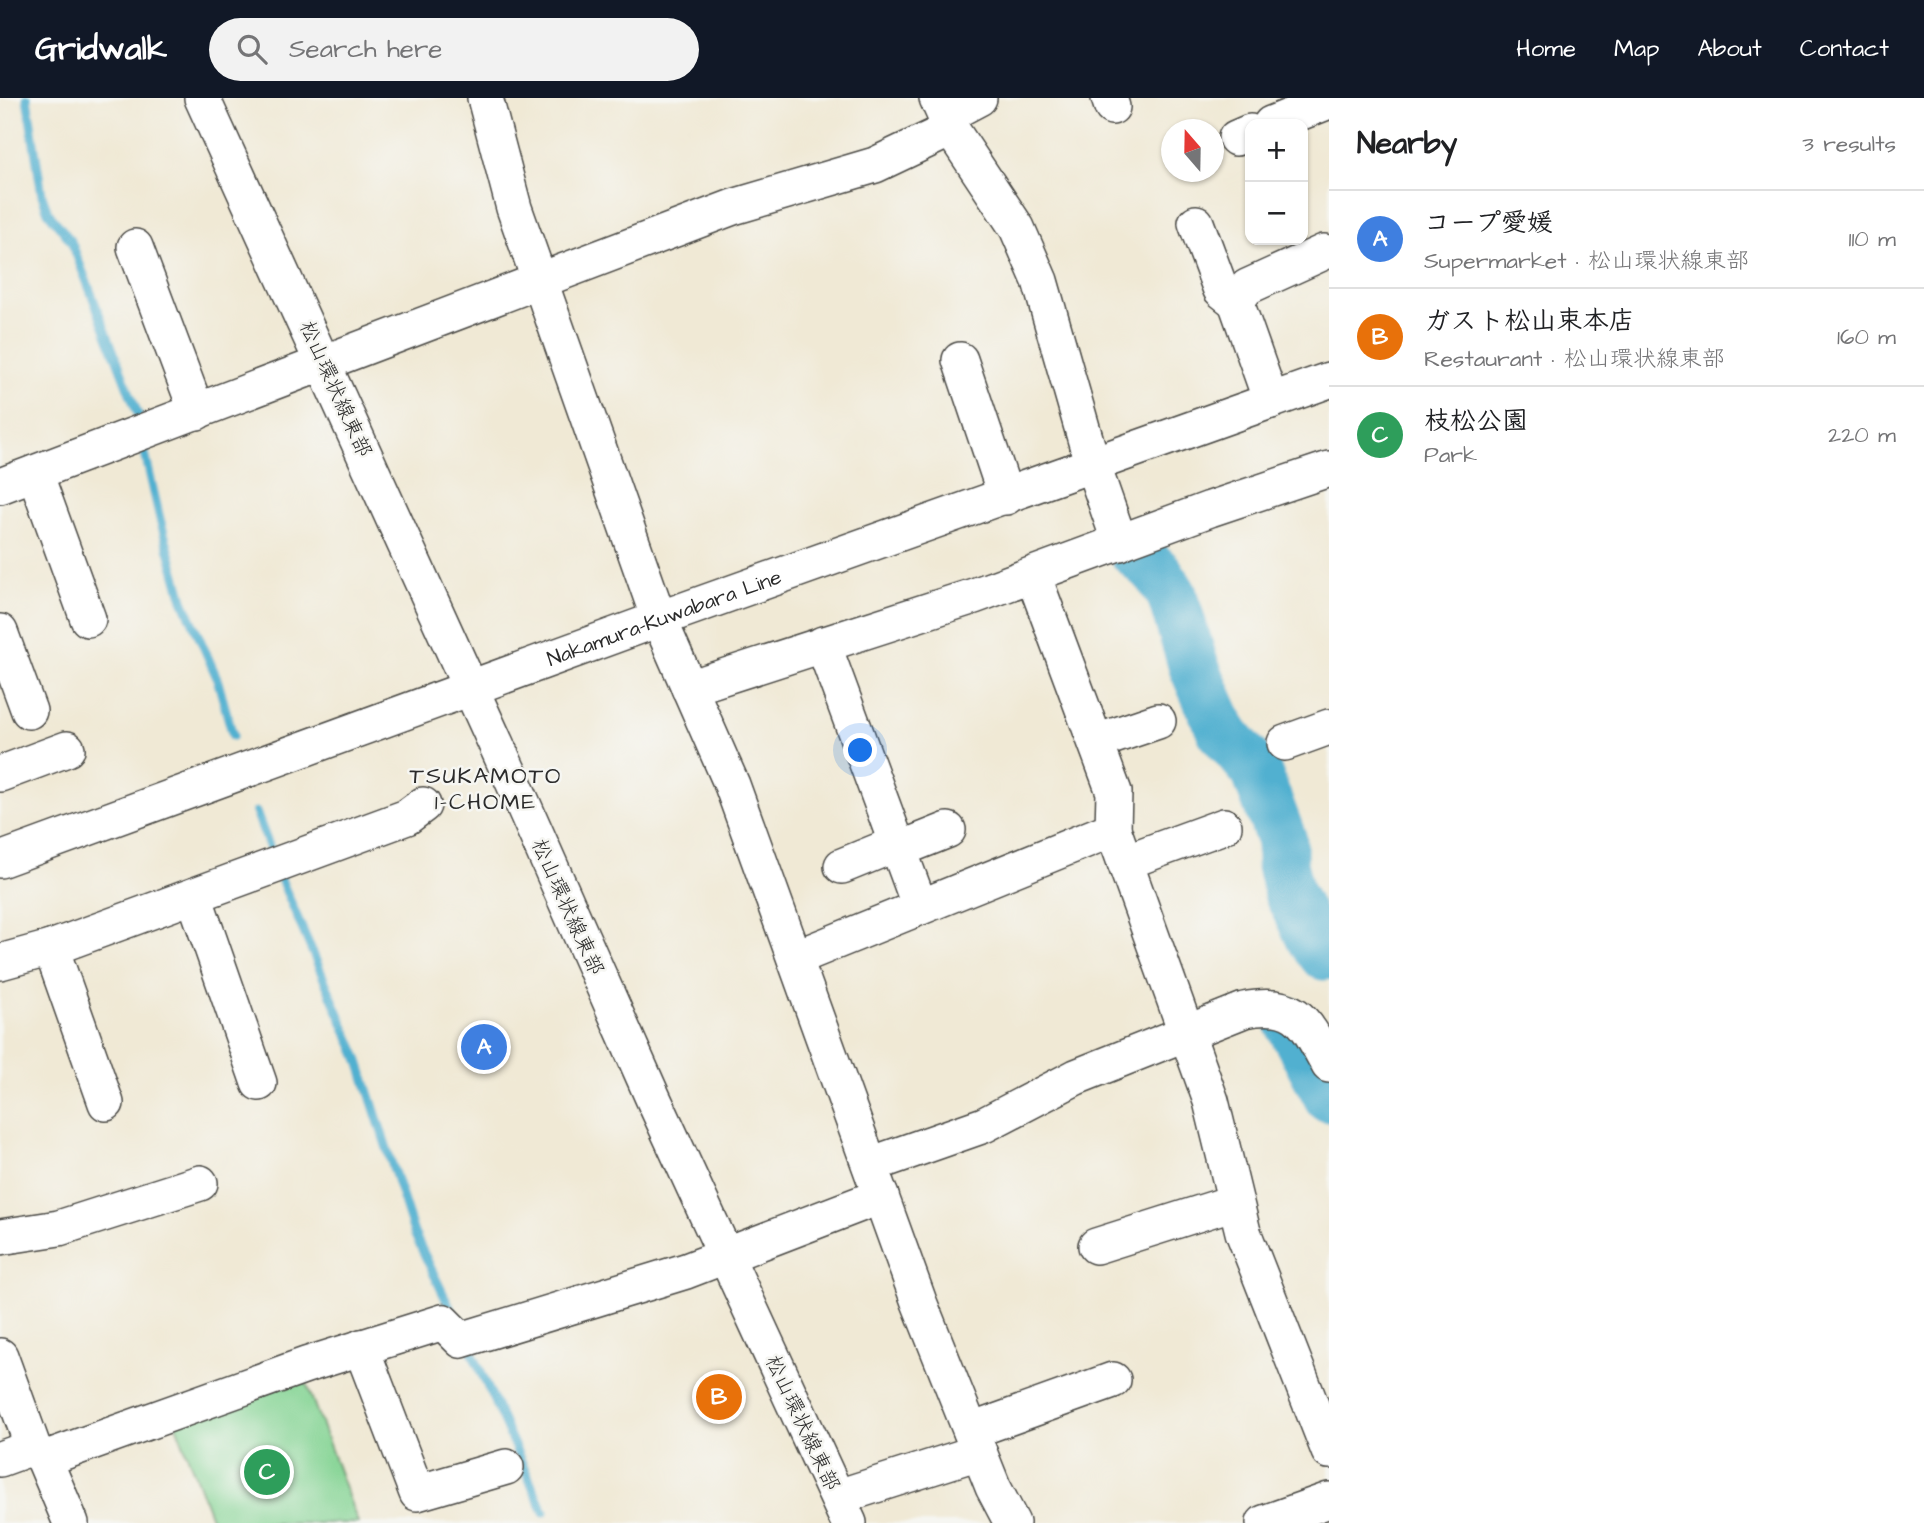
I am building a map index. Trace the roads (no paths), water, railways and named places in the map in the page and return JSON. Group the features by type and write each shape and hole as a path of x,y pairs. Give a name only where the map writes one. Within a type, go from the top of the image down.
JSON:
{"street":[{"name":"松山環状線東部","path":"202,98 844,1510"},
{"path":"485,98 514,208 659,619 732,785 876,1181 975,1441 1012,1523"},
{"path":"0,485 325,364 539,279 733,207 875,165 944,114 979,98"},
{"path":"1284,119 1329,102"},
{"path":"944,114 1017,228 1040,281 1093,466 1120,543"},
{"path":"1196,223 1221,290 1236,302 1271,401"},
{"path":"135,247 197,412"},
{"path":"1236,302 1247,287 1324,252"},
{"path":"960,360 1006,496"},
{"name":"Nakamura-Kuwabara Line","path":"0,860 470,687 1329,380"},
{"path":"689,688 1033,575 1329,470"},
{"path":"35,473 88,619"},
{"path":"1033,575 1114,792 1113,830 1211,1101 1243,1232 1329,1451"},
{"path":"0,632 29,711"},
{"path":"822,645 920,907"},
{"path":"1096,742 1157,721"},
{"path":"1284,743 1329,727"},
{"path":"0,774 67,750"},
{"path":"0,962 51,948 407,817 423,805"},
{"path":"1125,862 1224,826"},
{"path":"842,866 948,830"},
{"path":"795,958 1113,830"},
{"path":"194,896 259,1083"},
{"path":"51,948 106,1103"},
{"path":"0,1458 39,1453 443,1322 461,1340 727,1257 1058,1085 1185,1031 1244,1010 1262,1007 1297,1014 1307,1024 1329,1065"},
{"path":"0,1237 60,1228 200,1183"},
{"path":"1096,1246 1235,1202"},
{"path":"361,1347 417,1493 506,1466"},
{"path":"0,1356 71,1523"},
{"path":"844,1510 975,1441 1113,1380"},
{"path":"1264,1523 1329,1500"}],"waterway":[{"path":"27,98 42,195 48,212 71,241 141,422"},
{"path":"143,445 183,600 217,678 233,736"},
{"path":"1134,551 1159,574 1172,595 1194,667 1222,731 1256,771 1282,841 1282,865 1289,893 1311,937 1324,955"},
{"path":"256,812 272,854"},
{"path":"280,877 358,1058 414,1233 453,1314"},
{"path":"1290,1023 1329,1097"},
{"path":"471,1350 544,1512"}],"place":[{"name":"コープ愛媛","path":"484,1047"},
{"name":"ガスト松山束本店","path":"719,1397"},
{"name":"枝松公園","path":"267,1472"}],"district":[{"name":"TSUKAMOTO 1-CHOME","path":"486,788"}]}
